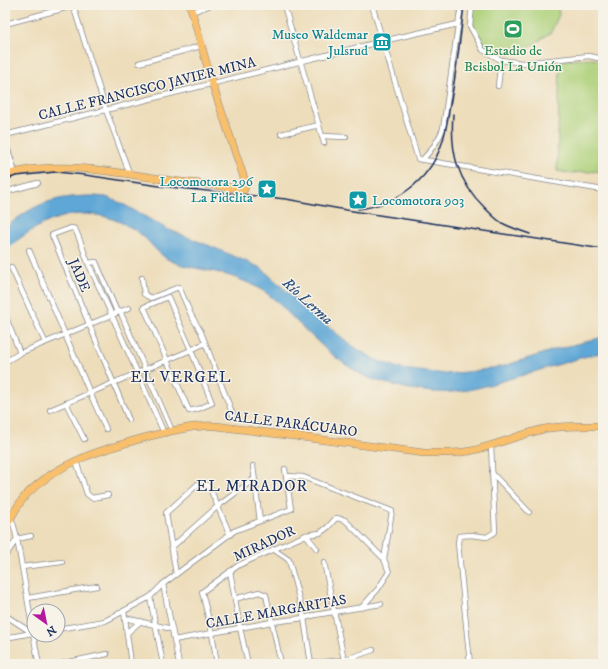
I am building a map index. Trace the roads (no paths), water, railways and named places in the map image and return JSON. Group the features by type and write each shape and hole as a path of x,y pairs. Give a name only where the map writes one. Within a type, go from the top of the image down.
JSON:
{"main road":[{"path":"5,175 14,172 52,167 108,171 244,190 246,184 212,83 191,8"},
{"name":"CALLE PARÁCUARO","path":"5,527 18,504 36,486 76,460 112,446 172,431 204,426 232,428 424,454 465,452 516,436 545,429 573,426 603,426"}],"street":[{"path":"5,24 74,5 106,110 130,175"},
{"path":"191,8 211,5"},
{"path":"284,5 324,142"},
{"path":"372,5 420,159"},
{"path":"420,159 432,150 439,140 443,129 461,5"},
{"path":"472,5 470,26 483,50 501,60 522,63 589,56 603,59"},
{"name":"CALLE FRANCISCO JAVIER MINA","path":"5,135 383,41 458,24"},
{"path":"139,63 201,46"},
{"path":"498,86 501,60"},
{"path":"281,134 319,125"},
{"path":"322,136 346,137"},
{"path":"5,144 14,172"},
{"path":"420,159 603,190"},
{"path":"5,192 38,183"},
{"name":"JADE","path":"88,262 80,238 75,229 72,228 52,235 129,420"},
{"path":"29,250 106,429"},
{"path":"164,433 137,373 116,312 96,262 88,262 116,312 172,431"},
{"path":"11,267 44,342"},
{"path":"142,278 144,294 151,298 179,287 191,315 201,332 233,415"},
{"path":"168,297 191,350 212,403 189,411 144,307 168,297"},
{"path":"5,362 44,342 129,308"},
{"path":"5,315 20,353"},
{"path":"50,410 191,350 205,342"},
{"path":"66,403 84,439"},
{"path":"470,664 458,543 459,536 471,535 487,537 495,532 491,445"},
{"path":"76,460 87,494 92,498 108,495"},
{"path":"253,466 260,521"},
{"path":"66,628 105,621 124,611 150,596 176,574 234,531 291,509 285,469"},
{"path":"492,473 529,512"},
{"path":"286,476 303,477 392,511 384,560 389,572 378,589 362,607"},
{"path":"172,547 218,506 254,479"},
{"path":"176,574 166,513 199,483 209,486 230,535"},
{"path":"5,505 11,518 17,539 29,603"},
{"name":"MIRADOR","path":"212,633 202,592 239,565 306,535 320,532 328,527 336,518 345,520 384,560"},
{"path":"306,535 317,550"},
{"path":"5,556 17,539 32,536"},
{"path":"273,549 289,560 304,618 311,663"},
{"path":"22,568 62,562"},
{"path":"324,562 344,660"},
{"path":"230,571 248,664"},
{"path":"164,584 179,664"},
{"path":"28,598 97,586"},
{"path":"236,599 259,592 266,595 281,664"},
{"path":"150,596 163,664"},
{"name":"CALLE MARGARITAS","path":"174,640 381,604"},
{"path":"124,611 131,664"},
{"path":"5,615 26,628"},
{"path":"125,618 172,629"},
{"path":"127,633 141,621"},
{"path":"212,633 217,664"},
{"path":"5,638 26,634"},
{"path":"35,643 39,664"},
{"path":"303,664 344,660 373,650"},
{"path":"60,664 107,654"}],"water":[{"path":"68,197 106,197 121,203 167,229 261,268 312,314 354,347 376,360 402,369 446,374 476,371 504,366 557,349 603,337 603,352 471,389 443,392 413,389 374,380 360,374 329,352 268,294 231,276 171,261 162,255 138,232 125,224 112,219 99,215 86,214 61,217 34,229 15,242 5,252 5,228 26,212 46,203"}],"railway":[{"path":"358,209 385,203 408,190 419,181 435,159 443,141 447,126 464,5"},
{"path":"453,114 453,141 457,165 475,198 501,223 530,234"},
{"path":"5,180 16,176 56,172 85,175 159,186 286,199 346,210 603,249"}],"place":[{"name":"Estadio de Beisbol La Unión","path":"513,29"},
{"name":"Museo Waldemar Julsrud","path":"382,42"},
{"name":"Locomotora 296 La Fidelita","path":"267,189"},
{"name":"Locomotora 903","path":"358,200"}],"district":[{"name":"EL VERGEL","path":"181,376"},
{"name":"EL MIRADOR","path":"252,485"}],"water label":[{"name":"Río Lerma","path":"308,301"}]}
